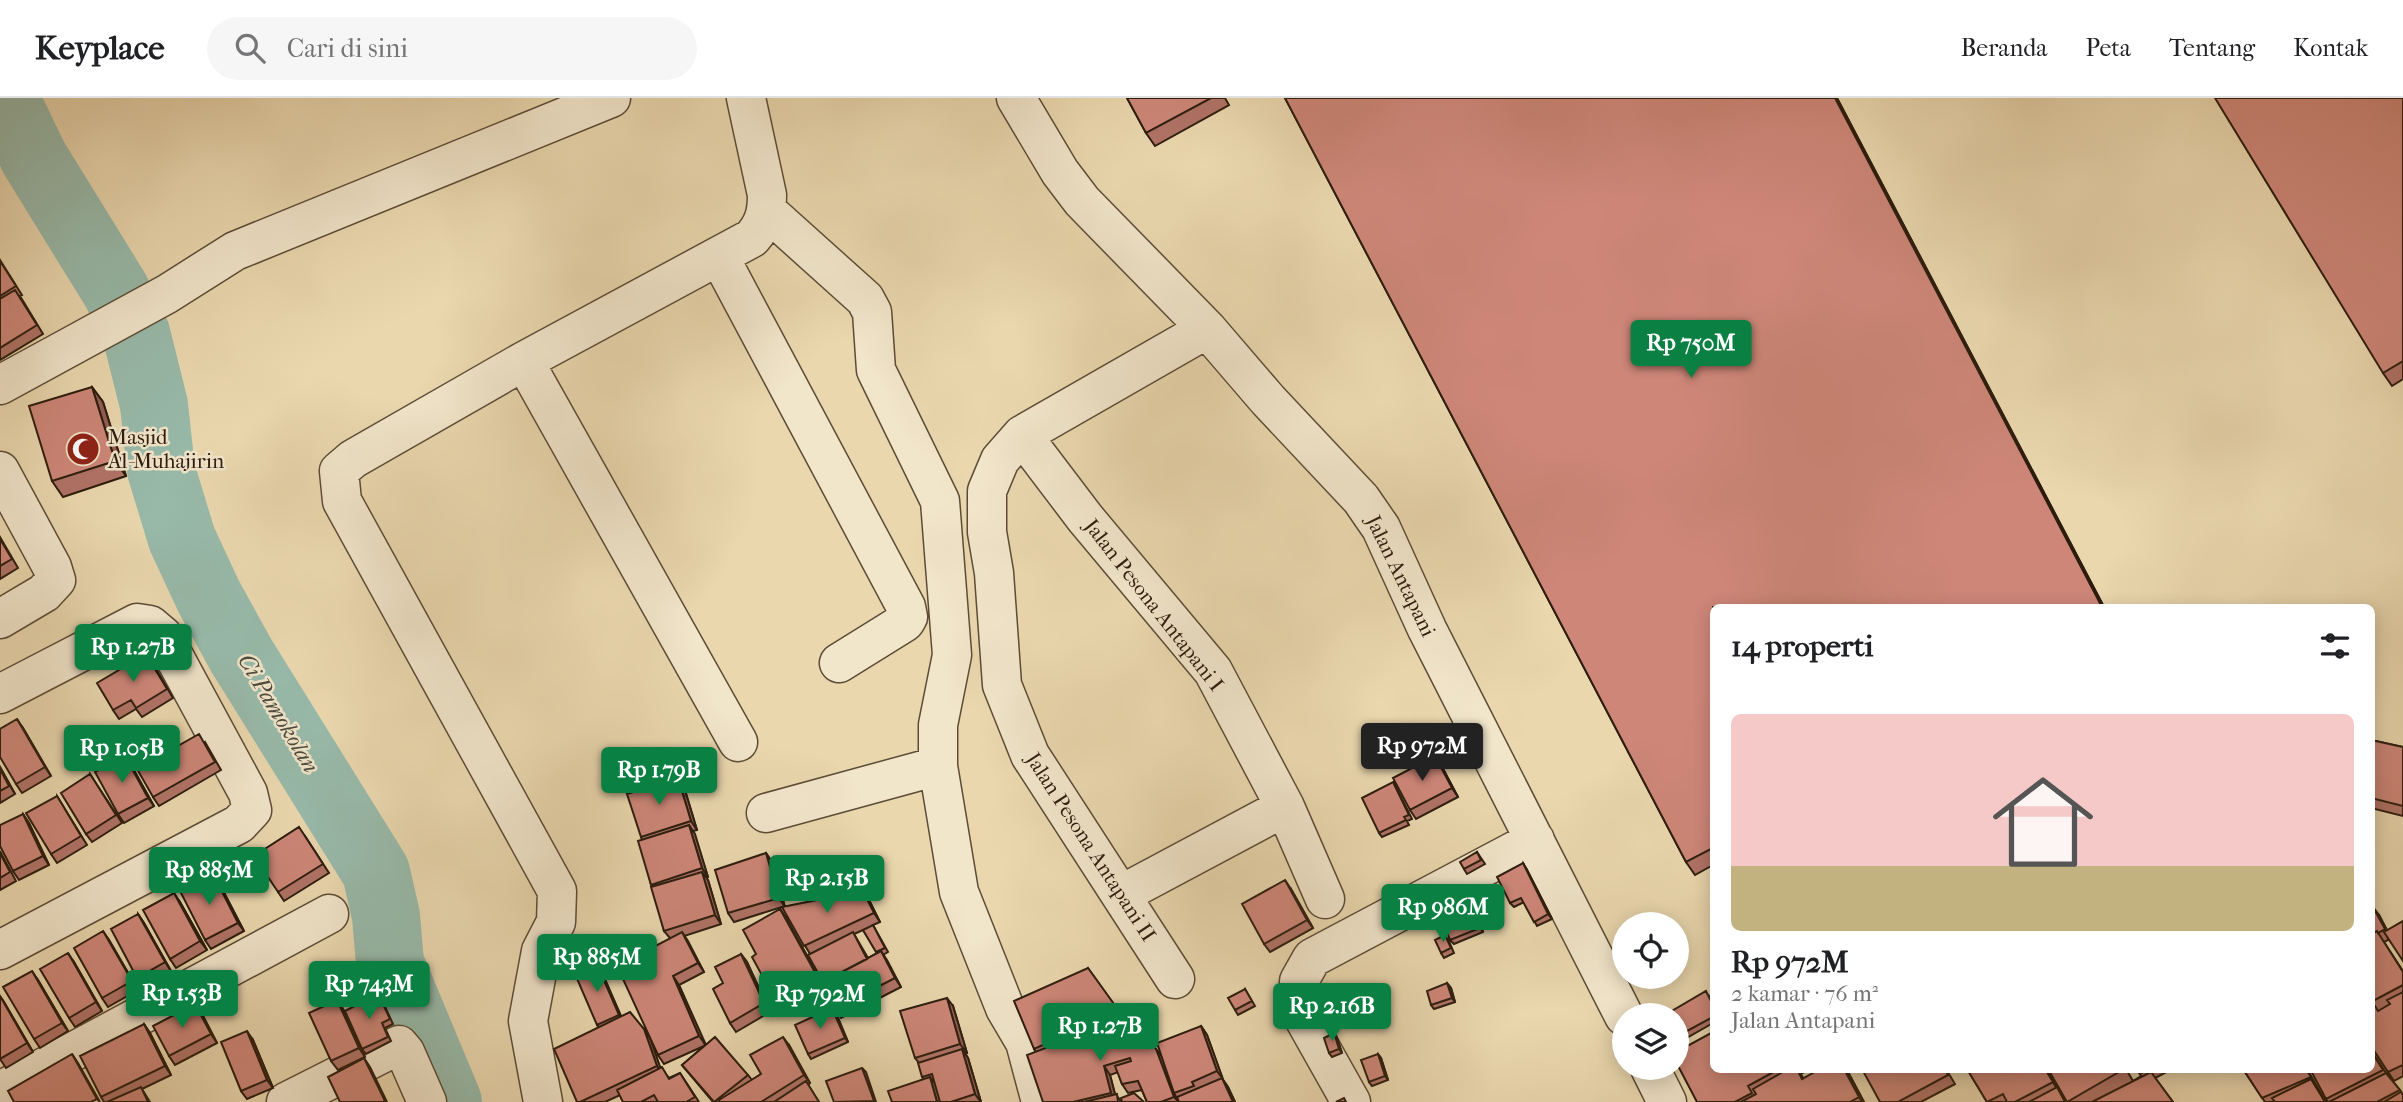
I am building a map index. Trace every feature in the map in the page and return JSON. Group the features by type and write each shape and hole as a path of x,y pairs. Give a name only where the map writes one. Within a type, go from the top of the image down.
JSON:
{"street":[{"path":"0,384 95,335 236,251 611,98"},
{"path":"543,1102 528,1021 541,951 556,922 557,891 342,501 339,471 354,459 524,361 751,239 761,227 767,211 767,195 746,98"},
{"name":"Jalan Antapani","path":"1016,98 1060,172 1082,201 1207,329 1268,400 1361,499 1381,528 1427,629 1617,1003"},
{"path":"767,211 865,299 872,312 876,370 940,501 952,655 938,725 937,766 959,892 970,923 988,958 1005,1007 1025,1041 1041,1102"},
{"path":"720,258 906,607 908,617 905,622 839,663"},
{"name":"Jalan Pesona Antapani II","path":"1175,979 1030,755 1002,685 986,491 1000,460 1022,435 1207,329"},
{"path":"524,361 737,742"},
{"name":"Jalan Pesona Antapani I","path":"1022,435 1085,518 1213,671 1285,807 1325,899"},
{"path":"0,471 52,567 56,580 44,593 0,619"},
{"path":"0,694 137,623 150,625 163,636 248,793 252,810 239,824 0,950"},
{"path":"766,813 937,766"},
{"path":"1122,894 1285,807"},
{"path":"1351,1102 1302,1015 1299,981 1312,958 1535,840"},
{"path":"5,1102 0,1091 329,914"},
{"path":"528,1021 565,1102"},
{"path":"286,1102 393,1046 402,1047 427,1102"},
{"path":"1656,1080 1667,1102"}],"building":[{"path":"1127,98 1211,98 1146,133"},
{"path":"1285,98 1835,98 2100,604 1710,604 1710,850 1686,862"},
{"path":"2215,98 2403,98 2403,361 2383,373"},
{"path":"0,261 16,286 0,296"},
{"path":"15,290 37,325 0,348 0,299"},
{"name":"Masjid Al-Muhajirin","path":"92,387 115,461 52,481 29,406"},
{"path":"0,539 12,559 0,566"},
{"path":"146,654 167,689 136,708 131,700 113,710 97,683"},
{"path":"17,719 45,767 16,784 0,757 0,729"},
{"path":"199,734 215,762 153,797 137,769"},
{"path":"2375,741 2403,747 2403,806 2375,799"},
{"path":"125,756 148,798 118,814 95,772"},
{"path":"1435,756 1452,788 1410,810 1393,778"},
{"path":"0,769 9,786 0,791"},
{"path":"90,774 116,815 86,834 61,793"},
{"path":"678,778 691,821 641,837 627,794"},
{"path":"1393,782 1409,815 1404,817 1406,820 1379,833 1362,798"},
{"path":"57,796 81,836 51,854 26,813"},
{"path":"23,814 43,856 13,871 0,846 0,825"},
{"path":"689,825 702,868 651,885 638,841"},
{"path":"299,827 323,864 278,892 254,856"},
{"path":"1477,852 1481,860 1464,869 1460,862"},
{"path":"0,853 10,872 0,878"},
{"path":"766,853 779,898 728,913 715,870"},
{"path":"1523,863 1548,914 1534,922 1521,898 1510,903 1497,877"},
{"path":"702,872 715,915 664,931 651,887"},
{"path":"213,874 238,923 205,940 180,891"},
{"path":"1285,880 1307,920 1264,944 1242,904"},
{"path":"863,891 874,913 804,946 782,907"},
{"path":"174,893 200,941 170,959 143,910"},
{"path":"1470,905 1480,928 1450,940 1440,916"},
{"path":"780,909 817,976 781,995 777,987 770,990 752,957 756,954 743,930"},
{"path":"2375,911 2385,929 2378,933 2375,932"},
{"path":"138,914 165,962 137,978 111,929"},
{"path":"2403,921 2403,961 2384,932"},
{"path":"873,925 885,948 876,952 863,930"},
{"path":"103,931 132,981 102,998 74,948"},
{"path":"2377,931 2403,972 2403,985 2375,1000"},
{"path":"682,932 698,963 673,976 699,1036 658,1055 617,966"},
{"path":"853,932 867,959 823,982 808,955"},
{"path":"1445,935 1451,948 1441,953 1435,940"},
{"path":"881,951 895,978 835,1009 821,983"},
{"path":"68,953 96,1002 69,1018 40,969"},
{"path":"741,954 764,1003 730,1023 713,989 723,983 715,967"},
{"path":"597,964 619,1015 597,1025 575,974"},
{"path":"1088,968 1119,1011 1034,1049 1014,1001"},
{"path":"32,971 62,1023 34,1039 3,987"},
{"path":"1447,983 1452,998 1431,1005 1427,991"},
{"path":"1245,989 1252,1001 1235,1010 1228,998"},
{"path":"1706,991 1710,999 1710,1019 1689,1030 1689,1003 1686,1003"},
{"path":"2403,992 2403,1065 2388,1072 2375,1052 2375,1006 2378,1011 2390,1004 2387,1000"},
{"path":"378,994 390,1019 382,1023 388,1037 362,1049 345,1011"},
{"path":"0,996 27,1043 0,1059"},
{"path":"947,998 960,1044 915,1058 900,1011"},
{"path":"337,1000 359,1048 331,1061 309,1013"},
{"path":"195,1004 211,1034 169,1056 153,1026"},
{"path":"832,1008 845,1038 808,1054 795,1025"},
{"path":"1125,1011 1156,1049 1174,1097 1161,1102 1147,1102 1138,1081 1122,1084 1115,1066 1131,1061 1130,1058 1104,1066 1111,1093 1073,1102 1043,1102 1027,1055 1080,1035 1079,1031"},
{"path":"630,1012 644,1029 657,1066 577,1102 554,1049"},
{"path":"144,1024 165,1066 101,1097 80,1056"},
{"path":"1201,1026 1217,1071 1192,1082 1194,1086 1174,1093 1157,1043"},
{"path":"247,1031 267,1080 241,1091 221,1042"},
{"path":"1334,1033 1339,1049 1329,1053 1324,1038"},
{"path":"1710,1034 1710,1073 1772,1073 1748,1086 1752,1093 1735,1102 1697,1102 1685,1080 1689,1080 1689,1045"},
{"path":"715,1037 748,1075 714,1102 682,1065"},
{"path":"783,1037 804,1075 761,1102 720,1102 719,1100 761,1074 750,1055"},
{"path":"962,1049 975,1094 951,1102 940,1102 932,1074 922,1077 918,1063"},
{"path":"72,1054 97,1099 91,1102 14,1102 8,1091"},
{"path":"1378,1054 1385,1076 1369,1082 1361,1060"},
{"path":"2375,1057 2383,1070 2326,1099 2312,1073 2375,1073"},
{"path":"364,1058 385,1101 340,1102 328,1077"},
{"path":"662,1067 669,1079 680,1073 695,1097 686,1102 658,1102 654,1095 641,1102 623,1102 617,1090"},
{"path":"862,1068 874,1101 834,1102 826,1081"},
{"path":"1781,1073 1799,1073 1802,1079 1813,1073 1846,1073 1859,1097 1850,1102 1741,1102 1756,1094 1753,1089"},
{"path":"1864,1073 1948,1075 1898,1102 1880,1102"},
{"path":"1969,1073 2047,1073 2053,1082 2015,1102 2007,1102 2003,1094 1987,1102"},
{"path":"2050,1073 2117,1073 2067,1102"},
{"path":"2152,1073 2173,1102 2092,1102"},
{"path":"2246,1073 2308,1073 2311,1077 2262,1098"},
{"path":"2386,1073 2400,1090 2377,1102 2329,1102"},
{"path":"930,1077 937,1102 892,1102 888,1091"},
{"path":"1222,1078 1233,1102 1179,1102 1177,1097"},
{"path":"2311,1079 2325,1102 2275,1102 2272,1098"},
{"path":"806,1081 819,1102 774,1102"},
{"path":"141,1087 148,1102 107,1102"},
{"path":"2057,1087 2065,1102 2029,1102"},
{"path":"2401,1092 2403,1102 2384,1102"},
{"path":"1134,1093 1144,1102 1122,1102 1121,1098"},
{"path":"1117,1094 1118,1102 1084,1102"}],"waterway":[{"name":"Ci Pamokolan","path":"5,98 34,158 116,291 136,333 154,405 161,470 182,539 209,597 241,655 376,872 386,916 390,963 448,1102"}],"place":[{"name":"Masjid Al-Muhajirin","path":"83,449"}]}
